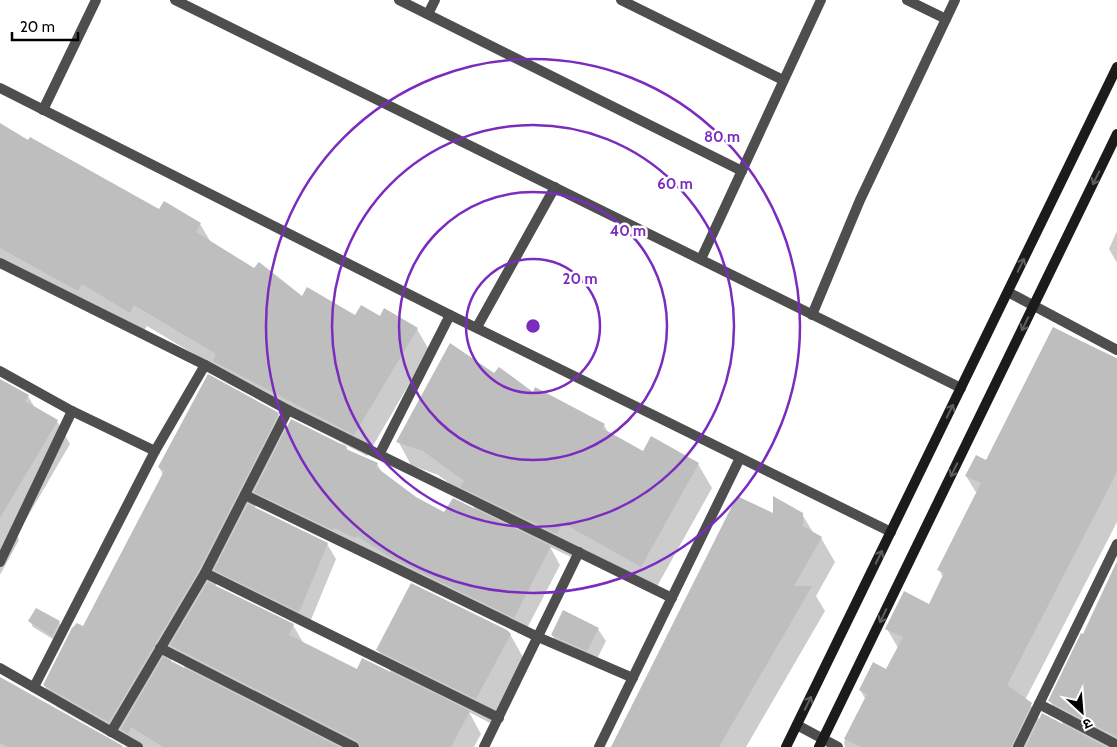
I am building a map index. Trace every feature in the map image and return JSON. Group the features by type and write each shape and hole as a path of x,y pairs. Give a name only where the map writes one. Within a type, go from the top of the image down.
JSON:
{"street":[{"path":"43,110 96,0"},
{"path":"175,0 961,388"},
{"path":"399,0 742,171"},
{"path":"428,14 435,0"},
{"path":"621,0 783,80"},
{"path":"701,259 821,0"},
{"path":"907,0 946,19"},
{"path":"812,315 860,200 955,0"},
{"path":"786,747 1117,67"},
{"path":"0,88 450,315 891,532"},
{"path":"821,743 1117,134"},
{"path":"477,327 555,187"},
{"path":"0,263 205,365 288,410 380,453 672,598"},
{"path":"1008,292 1117,350"},
{"path":"380,453 450,315"},
{"path":"34,687 155,451 205,365"},
{"path":"0,371 72,411 155,451"},
{"path":"111,732 205,574 288,410"},
{"path":"0,562 72,411"},
{"path":"599,747 740,458"},
{"path":"244,495 538,637 632,678"},
{"path":"1018,747 1117,544"},
{"path":"484,747 579,552"},
{"path":"205,574 498,718"},
{"path":"160,648 354,747"},
{"path":"0,668 133,746"},
{"path":"1039,704 1117,745"},
{"path":"797,725 821,743 838,747"}],"building":[{"path":"0,123 28,140 30,137 159,209 164,201 201,223 196,232 254,268 259,262 302,296 307,287 355,315 361,305 380,316 384,308 418,328 354,435 213,361 216,354 134,305 130,313 82,284 78,291 0,248"},
{"path":"1053,327 1117,359 1117,472 1007,685 1032,703 1011,747 861,747 844,739 867,694 859,690 873,662 886,669 903,637 885,629 904,591 929,604 944,573 937,570 981,483 965,476 976,455 986,460"},
{"path":"450,343 494,373 499,367 533,392 535,387 605,424 602,428 643,451 651,436 699,463 641,567 563,523 557,534 460,487 464,481 423,451 396,442"},
{"path":"208,374 279,413 199,570 109,722 43,685 72,628 77,623 83,626 164,471 158,467"},
{"path":"0,379 29,395 25,401 58,420 0,518"},
{"path":"291,419 347,447 346,449 378,463 376,467 416,497 444,512 453,498 551,546 514,618 391,558 357,536 355,538 334,528 333,530 254,492"},
{"path":"737,496 773,513 773,496 803,513 803,526 822,537 794,586 812,586 719,747 611,747"},
{"path":"248,504 328,543 299,612 214,570"},
{"path":"1117,561 1117,737 1048,701 1081,633 1083,634"},
{"path":"208,582 294,624 289,635 357,669 362,658 470,711 451,747 361,747 357,741 170,645"},
{"path":"411,583 507,630 511,634 476,699 376,650"},
{"path":"36,608 60,621 52,636 28,621"},
{"path":"563,610 599,628 587,651 551,635"},
{"path":"163,657 339,747 163,747 131,727 128,734 121,729"},
{"path":"0,677 123,746 8,747 0,743"},
{"path":"1042,713 1106,747 1026,747"}]}
